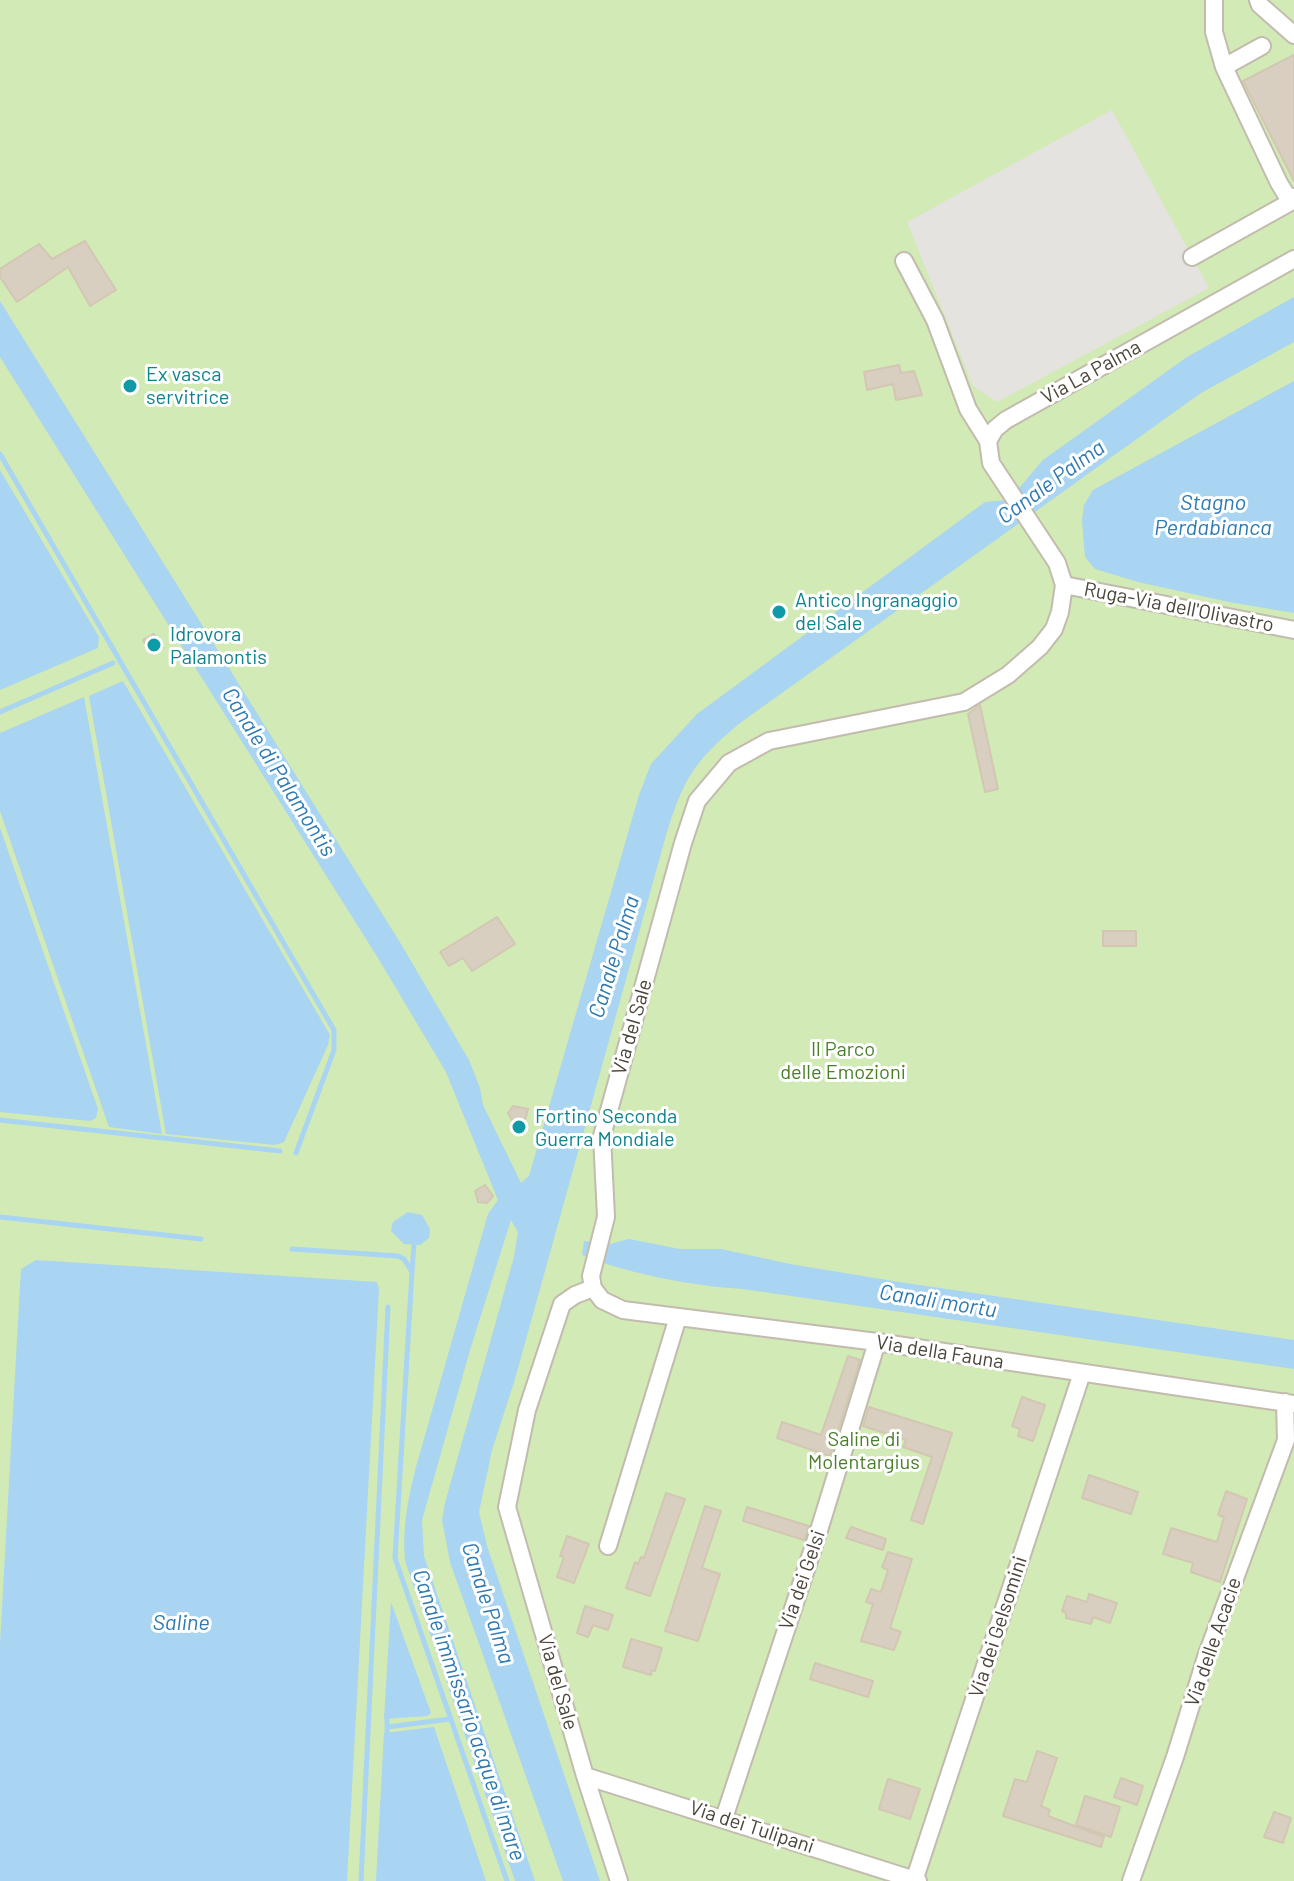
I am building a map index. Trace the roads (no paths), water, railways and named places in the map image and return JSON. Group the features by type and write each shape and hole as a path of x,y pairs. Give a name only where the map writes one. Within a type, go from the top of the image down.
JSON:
{"street":[{"path":"1214,0 1214,32 1224,67 1279,183 1287,196 1294,199"},
{"path":"1258,0 1294,35"},
{"path":"1224,67 1262,46"},
{"path":"1192,257 1294,199"},
{"name":"Via La Palma","path":"988,441 995,429 1006,420 1294,259"},
{"path":"904,261 935,320 968,409 988,441 991,463 1057,563 1064,585"},
{"name":"Ruga-Via dell'Olivastro","path":"1064,585 1294,630"},
{"name":"Via del Sale","path":"619,1881 585,1776 507,1507 527,1410 562,1304 593,1288 591,1276 604,1236 606,1217 602,1136 697,801 729,763 769,741 964,702 1008,675 1040,647 1054,629 1064,585"},
{"name":"Via della Fauna","path":"593,1288 602,1300 623,1310 877,1342 1290,1403"},
{"path":"608,1546 678,1317"},
{"name":"Via dei Gelsi","path":"724,1818 877,1342"},
{"name":"Via dei Gelsomini","path":"916,1881 1082,1373"},
{"name":"Via delle Acacie","path":"1131,1881 1206,1657 1286,1440 1290,1403"},
{"name":"Via dei Tulipani","path":"585,1776 916,1881"}],"water":[{"path":"1294,297 1294,342 1201,393 740,723 700,762 684,787 665,839 515,1379 492,1450 479,1512 487,1546 600,1881 563,1881 450,1562 442,1520 514,1257 518,1232 511,1220 422,1520 424,1556 535,1881 515,1881 405,1561 404,1549 406,1514 416,1467 488,1214 498,1200 446,1072 378,958 0,357 0,301 401,944 469,1060 483,1105 521,1183 529,1176 639,795 651,764 697,714 985,502 1009,500 1043,460 1187,357"},
{"name":"Stagno Perdabianca","path":"1294,381 1294,613 1138,582 1095,569 1085,557 1082,520 1084,505 1093,490"},
{"path":"0,470 99,637 98,648 0,690"},
{"path":"123,681 330,1035 284,1142 275,1145 166,1134 89,696"},
{"path":"84,697 162,1134 109,1127 0,811 0,733"},
{"path":"0,828 98,1109 96,1118 90,1121 0,1112"},
{"path":"408,1212 422,1215 430,1229 429,1238 420,1245 404,1244 391,1231 393,1222"},
{"name":"Canali mortu","path":"629,1239 680,1249 721,1249 899,1282 1294,1340 1294,1369 682,1282 620,1268 582,1255 584,1241 609,1244"},
{"name":"Saline","path":"36,1260 377,1282 347,1881 0,1881 0,1643 21,1269"},
{"path":"391,1602 431,1713 427,1716 384,1719"},
{"path":"434,1727 486,1881 376,1881 384,1733"}],"waterway":[{"path":"0,454 334,1030 334,1050 296,1153"},
{"path":"0,712 113,663"},
{"path":"0,1120 280,1151"},
{"path":"0,1217 201,1239"},
{"path":"412,1271 414,1244"},
{"name":"Canale immissario acque di mare","path":"292,1249 398,1256 404,1259 412,1272 395,1558 507,1881"},
{"path":"361,1881 388,1307"},
{"path":"387,1719 387,1733"},
{"name":"Canale immissario acque di mare","path":"387,1727 450,1719"}],"place":[{"name":"Ex vasca servitrice","path":"130,386"},
{"name":"Antico Ingranaggio del Sale","path":"779,612"},
{"name":"Idrovora Palamontis","path":"154,645"},
{"name":"Fortino Seconda Guerra Mondiale","path":"519,1127"}],"water label":[{"name":"Canale Palma","path":"1051,482"},
{"name":"Canale di Palamontis","path":"279,772"},
{"name":"Canale Palma","path":"614,957"},
{"name":"Canale Palma","path":"488,1603"}],"park label":[{"name":"Il Parco delle Emozioni","path":"843,1060"},
{"name":"Saline di Molentargius","path":"864,1450"}]}
